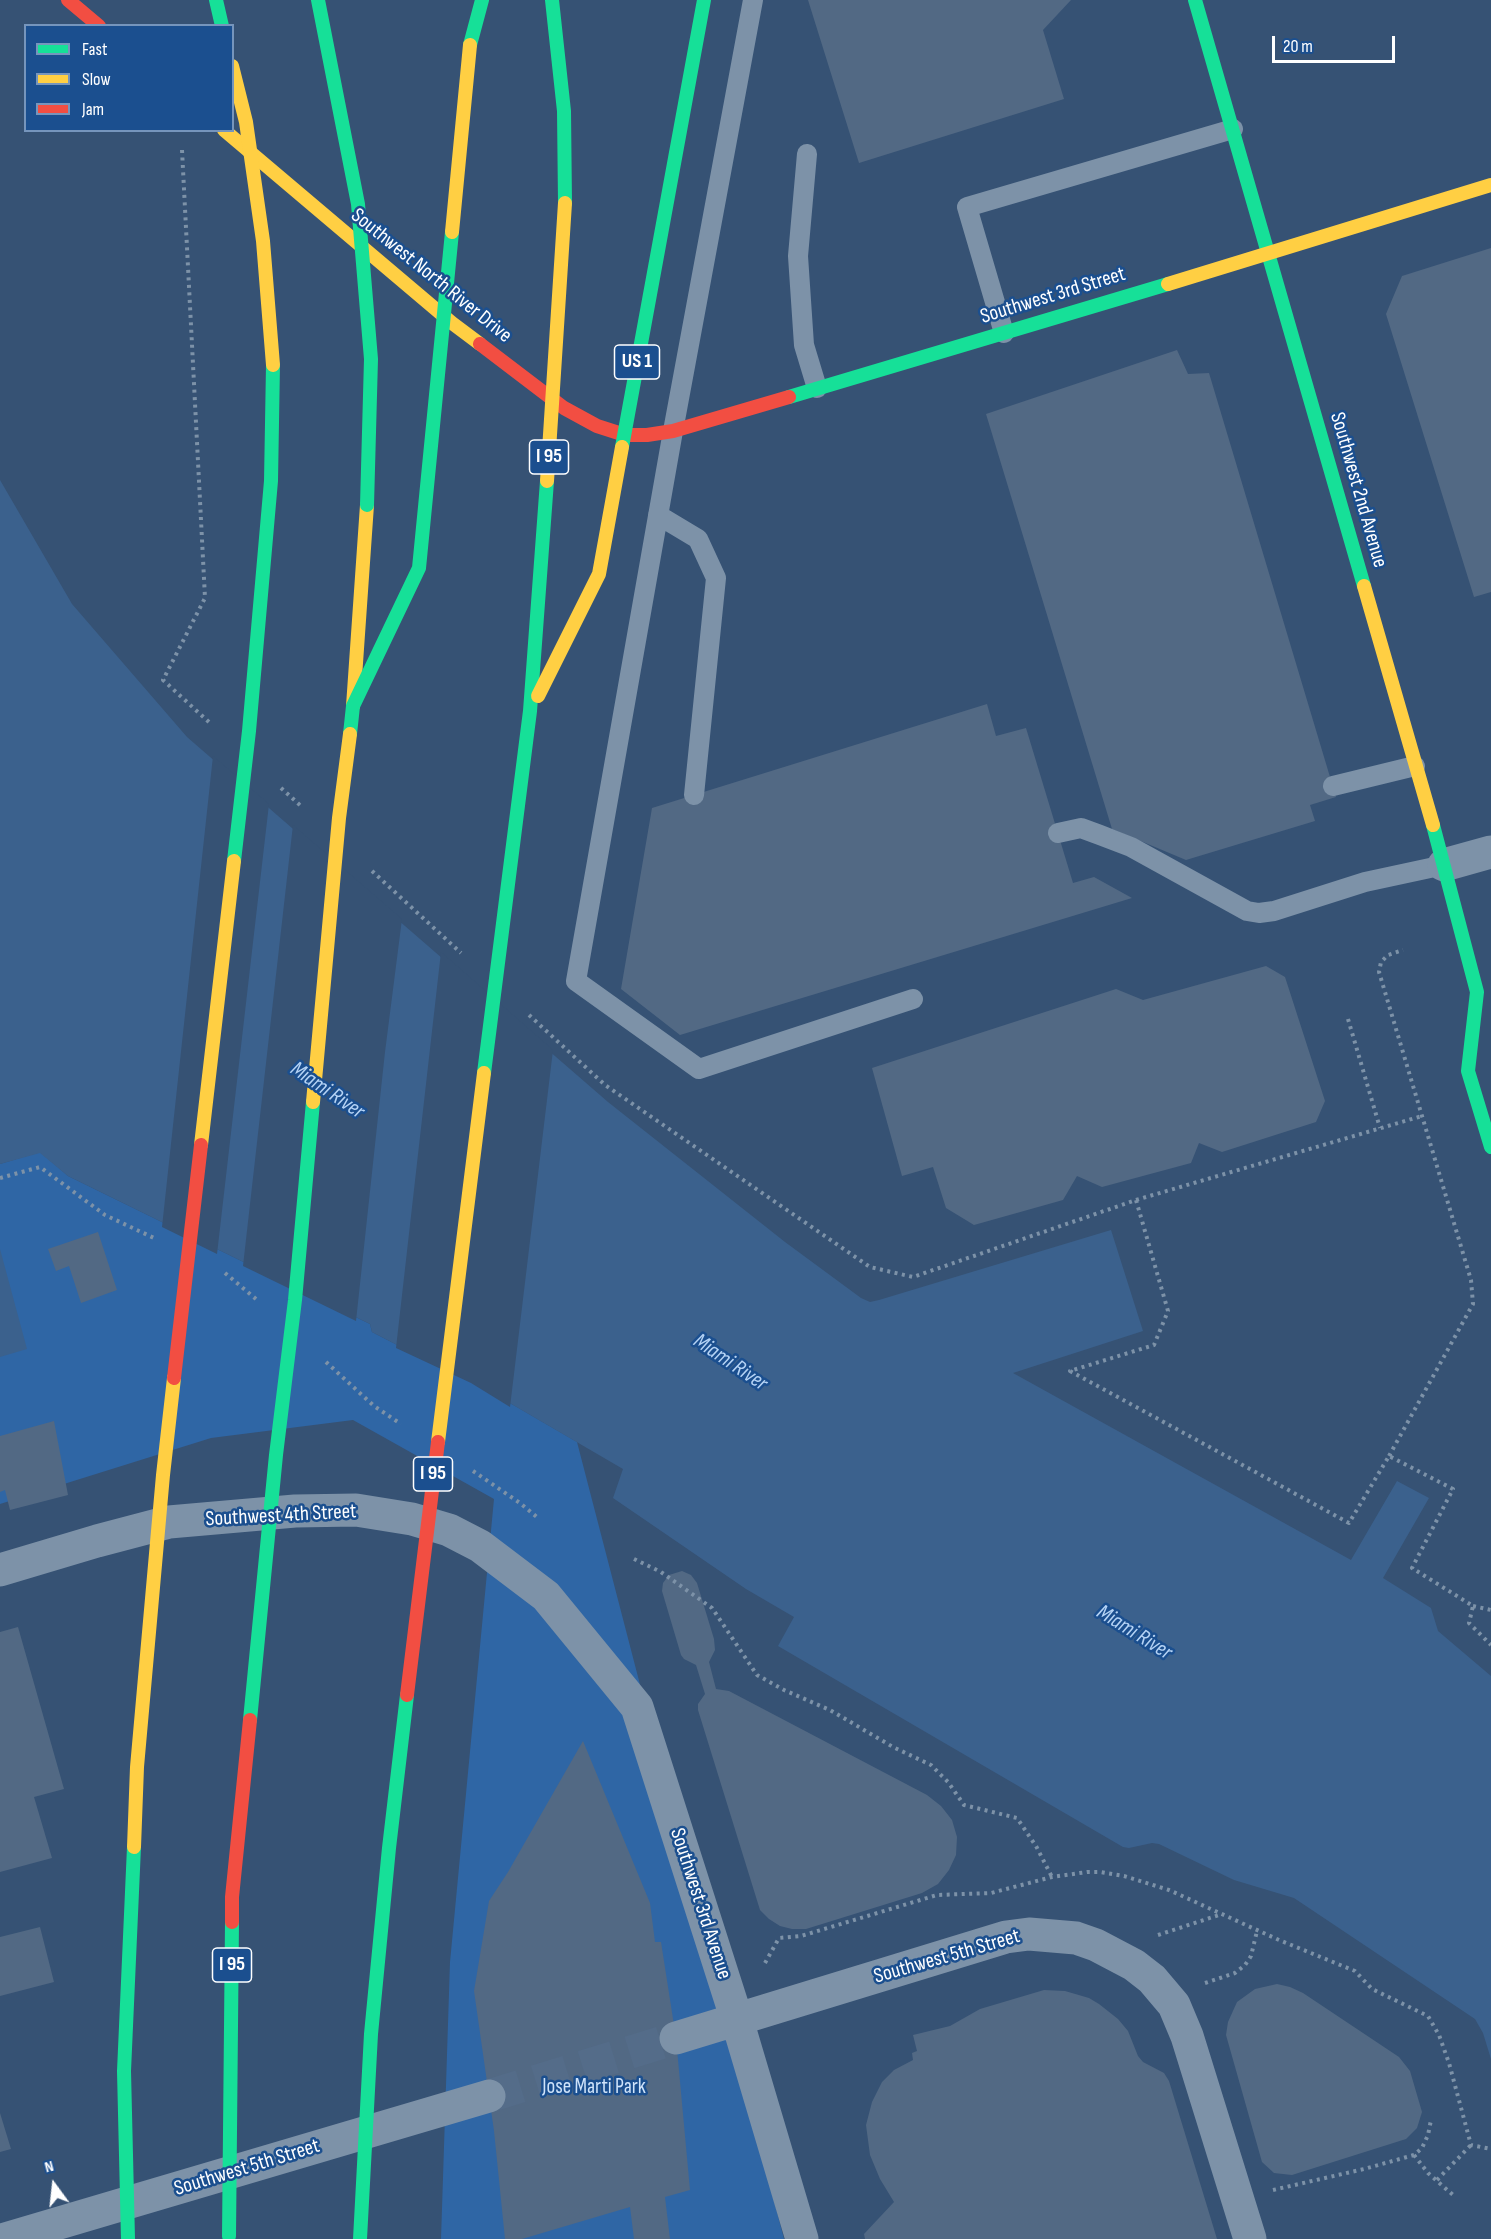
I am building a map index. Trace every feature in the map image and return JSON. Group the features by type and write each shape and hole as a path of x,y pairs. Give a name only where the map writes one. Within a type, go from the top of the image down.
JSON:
{"main road":[{"path":"69,0 97,24"},
{"path":"216,0 222,24"},
{"name":"I 95","path":"229,2239 232,1897 276,1455 295,1300 339,818 353,706 367,505 371,360 358,204 318,0"},
{"path":"353,706 419,568 470,45 482,0"},
{"name":"I 95","path":"360,2239 371,2034 388,1848 530,711 555,381 565,203 564,111 552,0"},
{"name":"US 1","path":"530,711 599,574 704,0"},
{"name":"Southwest 2nd Avenue","path":"1196,0 1444,865 1477,992 1468,1071 1491,1147"},
{"path":"129,2239 124,2071 138,1755 164,1464 249,731 270,481 273,361 263,241 246,122 234,74"},
{"name":"Southwest North River Drive","path":"226,132 443,315 564,408 597,426 625,435"},
{"name":"Southwest 3rd Street","path":"625,435 647,435 673,431 1270,254 1491,185"},
{"name":"Southwest 2nd Avenue","path":"1477,992 1491,1010"}],"street":[{"path":"1444,865 1491,852"},
{"name":"Southwest 4th Street","path":"0,1570 169,1522 295,1511 356,1510 412,1519 449,1530 480,1546 546,1596"},
{"name":"Southwest 3rd Avenue","path":"546,1596 637,1707 737,2020 802,2239"},
{"name":"Southwest 5th Street","path":"676,2038 1006,1937 1051,1935 1076,1938 1096,1945 1134,1965 1152,1979 1174,2005 1187,2036 1250,2239"},
{"name":"Southwest 5th Street","path":"5,2239 489,2096"}],"lane":[{"path":"753,0 673,431 576,981 699,1069 913,999"},
{"path":"1004,333 967,207 1233,129"},
{"path":"807,154 798,256 804,345 817,388"},
{"path":"658,515 698,539 716,578 694,795"},
{"path":"1332,786 1415,766"},
{"path":"1058,833 1081,828 1100,834 1131,847 1247,911 1259,913 1274,911 1365,882 1444,865"}],"path":[{"path":"1389,1456 1473,1304 1471,1280 1379,972 1381,962 1388,955 1403,950"},
{"path":"1348,1019 1380,1128"},
{"path":"1136,1200 1422,1116"},
{"path":"634,1559 661,1572 712,1608 757,1675 784,1690 830,1710 893,1747 931,1765 948,1782 964,1805 1017,1818 1036,1846 1052,1877"},
{"path":"1473,1606 1491,1610"},
{"path":"1154,1936 1220,1915"},
{"path":"1199,1983 1235,1973 1245,1965 1251,1956 1257,1931"},
{"path":"1266,2191 1414,2155 1422,2148 1431,2120"},
{"path":"1437,2180 1471,2145"},
{"path":"1414,2155 1453,2195"}],"green space":[{"name":"Jose Marti Park","path":"40,1152 68,1176 370,1324 372,1332 472,1381 577,1442 784,2239 441,2239 450,1962 494,1499 353,1420 211,1438 0,1504 0,1164"}],"water":[{"name":"Miami River","path":"0,480 72,604 187,737 608,1102 785,1242 861,1298 870,1302 879,1300 1111,1230 1143,1331 1013,1373 1351,1560 1397,1481 1429,1498 1383,1578 1431,1608 1438,1631 1491,1676 1491,2059 1483,2033 1475,2019 1294,1898 1234,1880 1159,1844 1123,1847 778,1646 794,1617 746,1589 613,1498 623,1469 472,1381 372,1332 370,1324 68,1176 40,1153 0,1164"},
{"path":"0,1249 27,1349 0,1357"}],"pier":[{"path":"213,756 269,804 217,1254 162,1227"},
{"path":"293,825 402,919 356,1321 243,1266"},
{"path":"441,952 553,1050 510,1407 471,1383 396,1348"}],"building":[{"path":"808,0 1071,0 1043,30 1064,99 859,163"},
{"path":"1491,248 1491,592 1474,597 1386,314 1402,276"},
{"path":"1177,350 1188,374 1209,373 1336,797 1310,805 1315,821 1186,860 1112,829 986,414"},
{"path":"987,704 996,736 1026,728 1073,883 1094,877 1132,898 680,1035 621,989 652,808"},
{"path":"1266,966 1285,977 1325,1101 1316,1122 1222,1152 1199,1143 1191,1163 1102,1187 1077,1176 1063,1200 974,1225 946,1208 933,1167 902,1176 872,1068 1116,989 1143,1000"},
{"path":"98,1232 117,1290 81,1303 69,1266 56,1271 48,1249"},
{"path":"54,1421 68,1495 10,1510 5,1490 0,1492 0,1436"},
{"path":"682,1571 691,1575 697,1583 714,1639 715,1650 709,1662 716,1689 729,1691 927,1795 941,1806 952,1820 957,1837 956,1855 949,1870 938,1884 922,1893 806,1929 780,1926 760,1910 698,1710 698,1704 705,1694 696,1665 681,1655 662,1591 663,1583 669,1575"},
{"path":"18,1627 64,1789 34,1797 52,1858 0,1872 0,1632"},
{"path":"583,1741 650,1903 655,1942 661,1942 676,2038 690,2190 665,2197 670,2239 634,2239 630,2207 522,2239 505,2239 494,2131 474,1991 489,1901"},
{"path":"40,1927 54,1982 0,1996 0,1937"},
{"path":"1277,1984 1303,1993 1399,2057 1410,2071 1422,2112 1417,2128 1406,2139 1292,2175 1274,2173 1262,2162 1226,2035 1228,2022 1237,2002 1255,1989"},
{"path":"1044,1990 1065,1991 1089,1998 1099,2004 1118,2019 1128,2031 1138,2056 1143,2062 1164,2073 1169,2081 1217,2239 865,2239 864,2234 894,2202 880,2179 870,2155 866,2125 872,2102 882,2082 894,2070 913,2060 912,2053 917,2051 913,2035 950,2026 980,2009"},
{"path":"0,2113 11,2149 0,2152"}],"tunnel":[{"path":"489,2096 676,2038"}],"traffic: fast":[{"path":"216,0 222,24"},
{"path":"318,0 358,204 371,359 367,505"},
{"path":"470,45 482,0"},
{"path":"552,0 564,111 565,203"},
{"path":"622,447 704,0"},
{"path":"1195,0 1364,586"},
{"path":"350,734 353,706 419,568 452,232"},
{"path":"789,397 1168,284"},
{"path":"234,861 249,731 271,481 273,365"},
{"path":"484,1073 530,711 547,481"},
{"path":"1433,825 1477,992 1468,1071 1491,1147"},
{"path":"250,1720 276,1455 295,1300 313,1102"},
{"path":"360,2239 371,2034 407,1695"},
{"path":"128,2239 124,2071 134,1847"},
{"path":"229,2236 232,1922"}],"traffic: slow":[{"path":"452,232 470,45"},
{"path":"234,74 246,122 263,241 273,365"},
{"path":"226,132 452,323 480,344"},
{"path":"1168,284 1491,185"},
{"path":"547,481 565,203"},
{"path":"538,696 599,574 622,447"},
{"path":"353,706 367,505"},
{"path":"1364,586 1433,825"},
{"path":"313,1102 339,818 350,734"},
{"path":"201,1145 234,861"},
{"path":"438,1442 484,1073"},
{"path":"134,1847 137,1767 174,1378"}],"traffic: jam":[{"path":"68,0 97,24"},
{"path":"480,344 564,408 597,426 625,435 647,435 673,431 789,397"},
{"path":"174,1378 201,1145"},
{"path":"407,1695 438,1442"},
{"path":"232,1922 232,1897 250,1720"}]}
